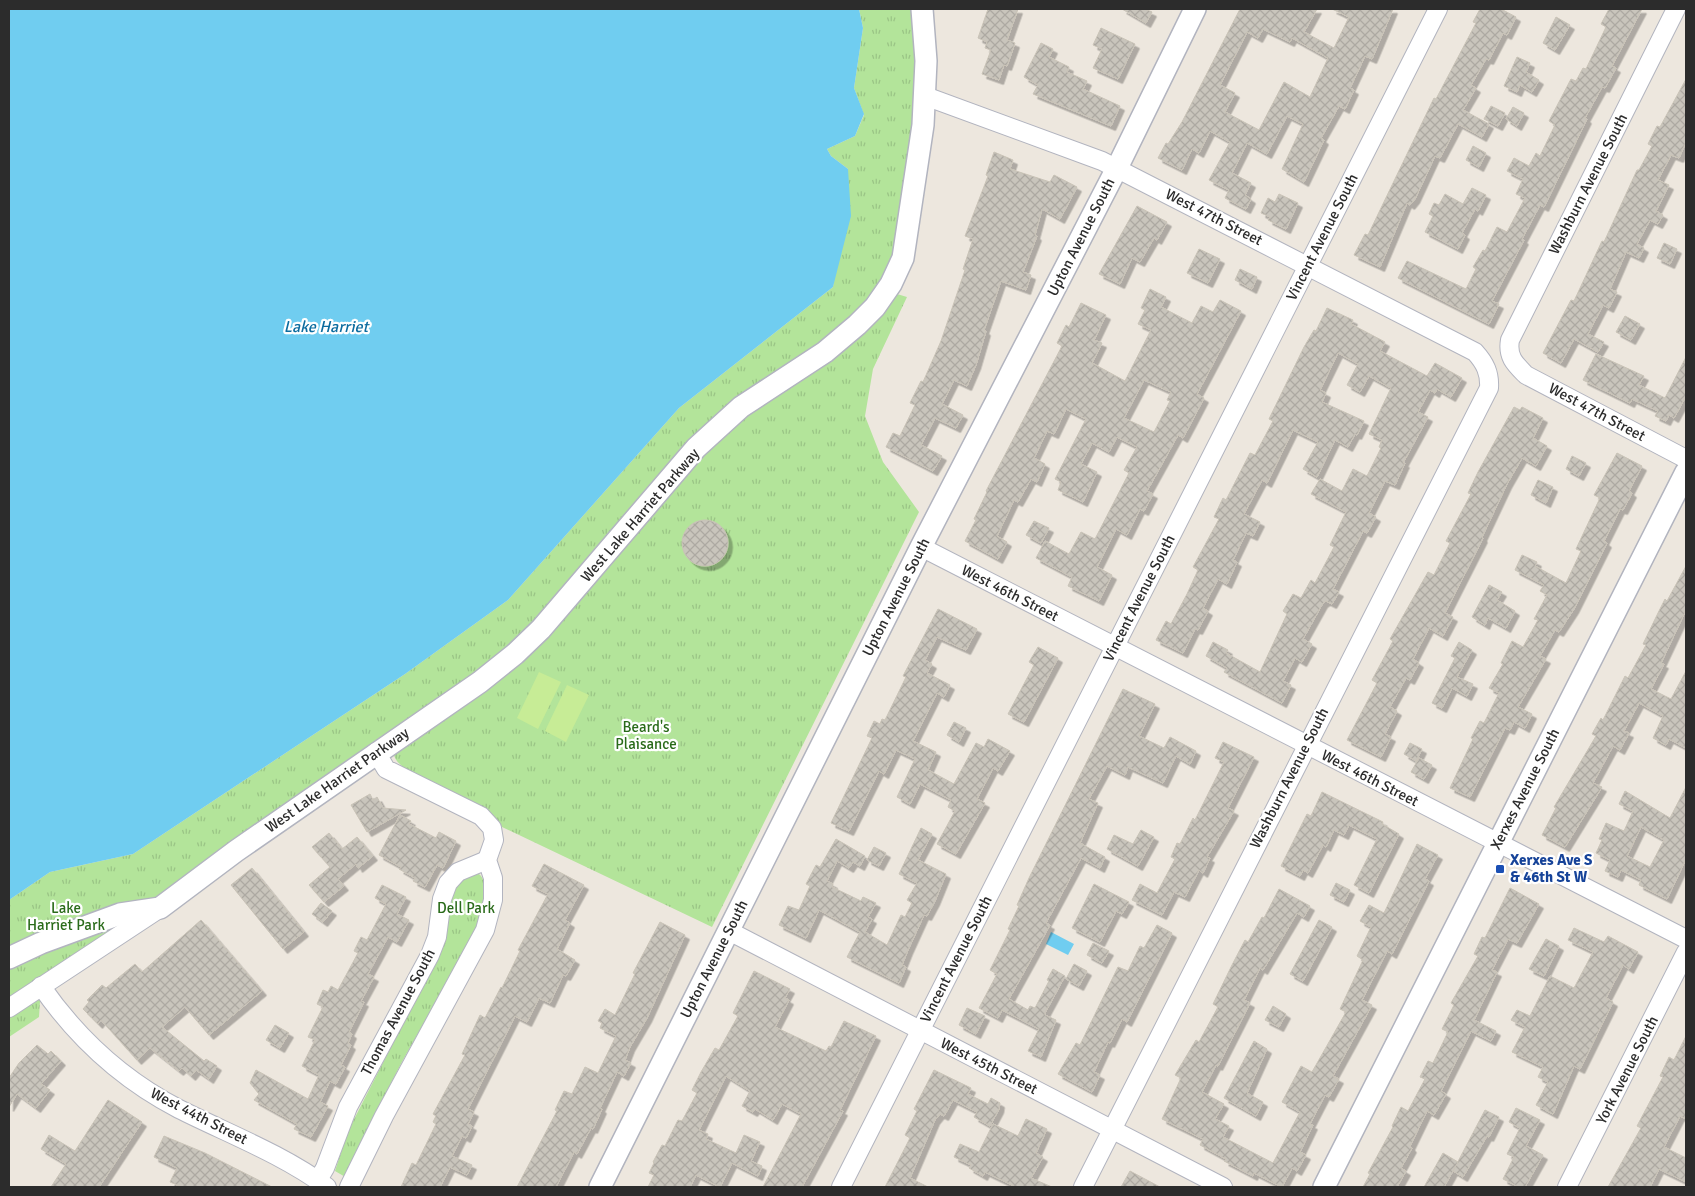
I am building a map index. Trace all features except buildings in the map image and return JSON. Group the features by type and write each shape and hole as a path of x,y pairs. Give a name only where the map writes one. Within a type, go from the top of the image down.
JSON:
{"street":[{"name":"West Lake Harriet Parkway","path":"9,1008 160,908 236,851 376,752 480,682 515,654 574,591 672,473 696,448 740,407 825,352 875,307 891,284 902,258 914,193 925,96 925,27 922,9"},
{"name":"Upton Avenue South","path":"600,1187 921,547 1196,9"},
{"name":"Vincent Avenue South","path":"841,1187 1438,9"},
{"name":"Washburn Avenue South","path":"1511,360 1508,350 1510,340 1676,9"},
{"name":"West 47th Street","path":"925,96 1116,168 1475,352 1487,368"},
{"name":"West 47th Street","path":"1511,360 1526,375 1686,459"},
{"name":"Washburn Avenue South","path":"1082,1187 1489,388 1487,368"},
{"name":"Xerxes Avenue South","path":"1324,1187 1686,472"},
{"name":"West 46th Street","path":"921,547 1686,939"},
{"path":"349,1187 384,1116 485,930 493,900 493,878 487,860 494,840 492,828 481,816 386,769 376,752"},
{"name":"Thomas Avenue South","path":"323,1184 325,1168 348,1107 430,956 437,937 442,899 448,883 458,872 487,860"},
{"name":"West Lake Harriet Parkway","path":"9,958 41,943 120,914 160,908"},
{"name":"West 45th Street","path":"729,931 1223,1187"},
{"name":"York Avenue South","path":"1567,1187 1686,952"},
{"name":"West 44th Street","path":"41,986 73,1029 106,1060 145,1089 179,1109 264,1149 323,1184"}],"green space":[{"name":"Lake Harriet Park","path":"859,9 913,9 920,92 891,284 753,398 541,629 41,986 39,1017 9,1037 9,900 50,872 133,854 405,674 508,600 679,408 833,287 848,169 831,156 827,149 855,136 864,115 854,88 863,28"},
{"name":"Beard's Plaisance","path":"897,294 907,297 873,369 865,416 883,462 919,512 712,927 502,827 493,817 479,807 424,780 398,763 394,754 484,686 720,433 832,360 882,316"},
{"path":"539,672 561,682 538,729 517,718"},
{"path":"567,685 589,695 566,742 545,731"},
{"name":"Dell Park","path":"479,874 485,883 486,895 483,912 474,934 467,950 394,1077 347,1178 335,1171 348,1131 433,965 451,896 458,883 470,875"}],"water":[{"name":"Lake Harriet","path":"9,9 859,9 863,28 854,88 864,114 855,136 827,149 831,156 848,169 851,216 833,287 679,408 508,600 405,674 133,854 50,872 9,900"},
{"path":"1051,932 1074,944 1068,955 1046,944"}],"place":[{"name":"Xerxes Ave S & 46th St W","path":"1500,869"}]}
